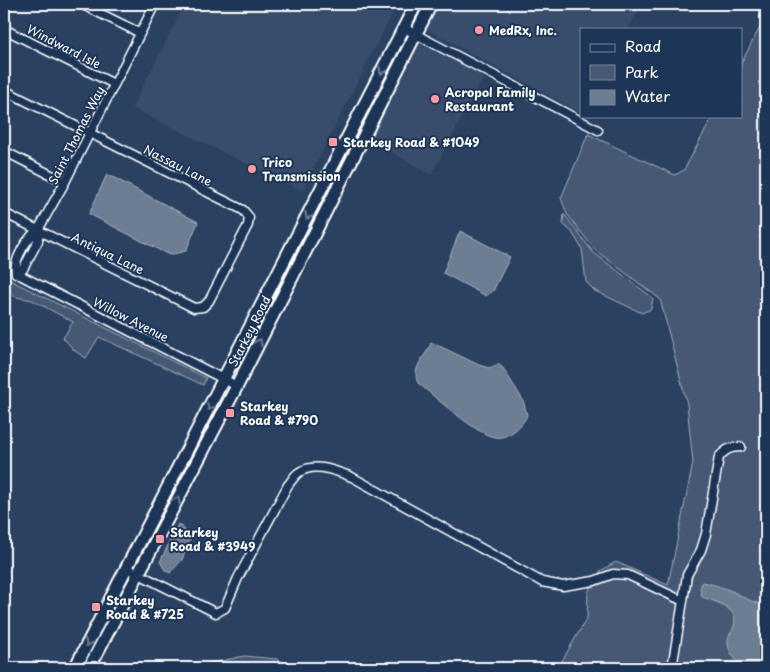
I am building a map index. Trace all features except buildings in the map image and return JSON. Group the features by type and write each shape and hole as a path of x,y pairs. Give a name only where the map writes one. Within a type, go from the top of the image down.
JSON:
{"main road":[{"name":"Starkey Road","path":"75,668 416,4"},
{"name":"Starkey Road","path":"89,668 237,386 431,4"}],"street":[{"path":"81,4 140,33"},
{"name":"Saint Thomas Way","path":"16,272 23,269 38,241 38,230 65,182 155,4"},
{"path":"404,28 598,130"},
{"name":"Windward Isle","path":"4,29 114,84"},
{"name":"Nassau Lane","path":"4,90 243,210 249,217 248,225 209,301 202,307"},
{"path":"4,151 65,182"},
{"name":"Antiqua Lane","path":"4,213 194,308 202,307"},
{"name":"Willow Avenue","path":"16,272 237,386"},
{"path":"672,668 687,575 701,550 706,534 719,458 724,451 731,447 741,447"},
{"path":"127,568 216,613 225,608 238,578 288,486 299,472 316,467 334,470 352,477 542,582 564,586 594,582 613,574 628,575 683,601"}],"shaded area":[{"path":"185,4 397,4 302,191 132,108"},
{"path":"435,4 642,4 629,28 580,28 580,112 423,27"},
{"path":"417,39 485,75 431,175 367,138"}],"green space":[{"path":"766,16 766,668 558,668 587,618 588,592 600,571 616,562 668,585 693,463 687,404 660,299 595,250 567,214 561,198 588,134 675,175 684,170 712,118 742,118 742,61"},
{"path":"564,214 593,252 653,298 651,309 642,313 595,291 586,282 582,249 572,232 563,224"},
{"path":"4,277 206,378 203,385 99,337 86,358 75,351 63,338 73,322 32,300 16,297 4,291"},
{"path":"244,656 277,659 294,668 207,668 211,663"}],"water":[{"path":"107,174 198,222 186,251 169,255 89,214"},
{"path":"766,227 766,254 760,236"},
{"path":"460,231 510,257 493,291 486,296 443,273"},
{"path":"431,342 479,365 489,368 498,364 503,368 523,400 527,415 518,428 509,434 499,437 486,434 455,414 418,383 416,372"},
{"path":"178,524 182,526 190,539 182,560 170,573 165,570 160,562"},
{"path":"702,582 734,592 756,603 766,603 766,668 742,668 735,659 730,652 728,644 728,638 735,620 733,614 725,606 702,597 700,589"}],"place":[{"name":"MedRx, Inc.","path":"479,30"},
{"name":"Acropol Family Restaurant","path":"435,99"},
{"name":"Starkey Road & #1049","path":"333,142"},
{"name":"Trico Transmission","path":"252,169"},
{"name":"Starkey Road & #790","path":"230,413"},
{"name":"Starkey Road & #3949","path":"160,539"},
{"name":"Starkey Road & #725","path":"96,607"}]}
